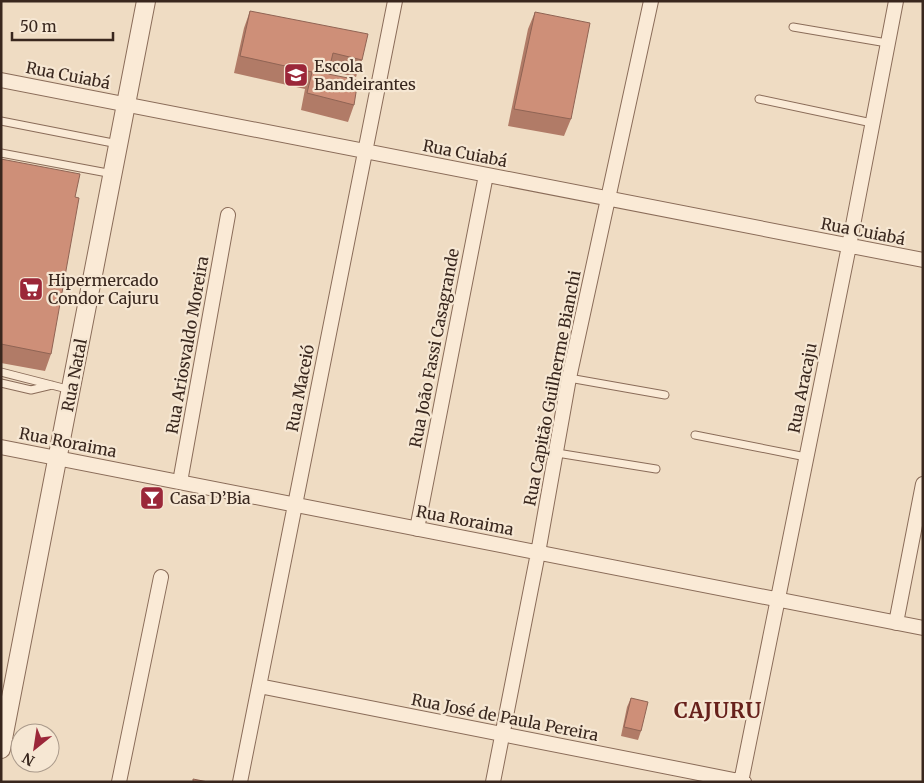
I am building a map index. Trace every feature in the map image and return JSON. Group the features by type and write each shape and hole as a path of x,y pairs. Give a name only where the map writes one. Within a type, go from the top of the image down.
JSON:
{"street":[{"name":"Rua Natal","path":"1,749 146,1"},
{"name":"Rua Maceió","path":"240,782 395,1"},
{"name":"Rua Capitão Guilherme Bianchi","path":"493,782 504,734 557,453 569,378 651,1"},
{"name":"Rua Aracaju","path":"742,782 896,1"},
{"name":"Rua Cuiabá","path":"1,80 923,260"},
{"name":"Rua João Fassi Casagrande","path":"417,529 486,175"},
{"name":"Rua Ariosvaldo Moreira","path":"180,482 228,215"},
{"name":"Rua Roraima","path":"1,447 923,628"},
{"path":"896,623 923,484"},
{"path":"119,782 161,577"},
{"name":"Rua José de Paula Pereira","path":"259,686 742,782"}],"lane":[{"path":"792,27 887,43"},
{"path":"759,98 872,123"},
{"path":"1,122 119,144"},
{"path":"1,153 113,174"},
{"path":"1,372 71,390"},
{"path":"569,378 665,395"},
{"path":"1,384 31,390 52,385"},
{"path":"695,435 806,457"},
{"path":"557,453 656,470"}],"building":[{"path":"250,11 368,34 362,60 333,53 328,74 358,80 354,105 307,93 312,72 240,56"},
{"path":"535,12 590,23 571,119 514,109"},
{"name":"Hipermercado Condor Cajuru","path":"1,159 80,174 75,197 79,198 51,354 1,344"},
{"path":"631,698 648,702 641,731 624,727"},
{"path":"193,779 208,782 193,782"}],"place":[{"name":"Escola Bandeirantes","path":"296,75"},
{"name":"Hipermercado Condor Cajuru","path":"31,289"},
{"name":"Casa D’Bia","path":"152,498"}],"district":[{"name":"CAJURU","path":"718,711"}]}
